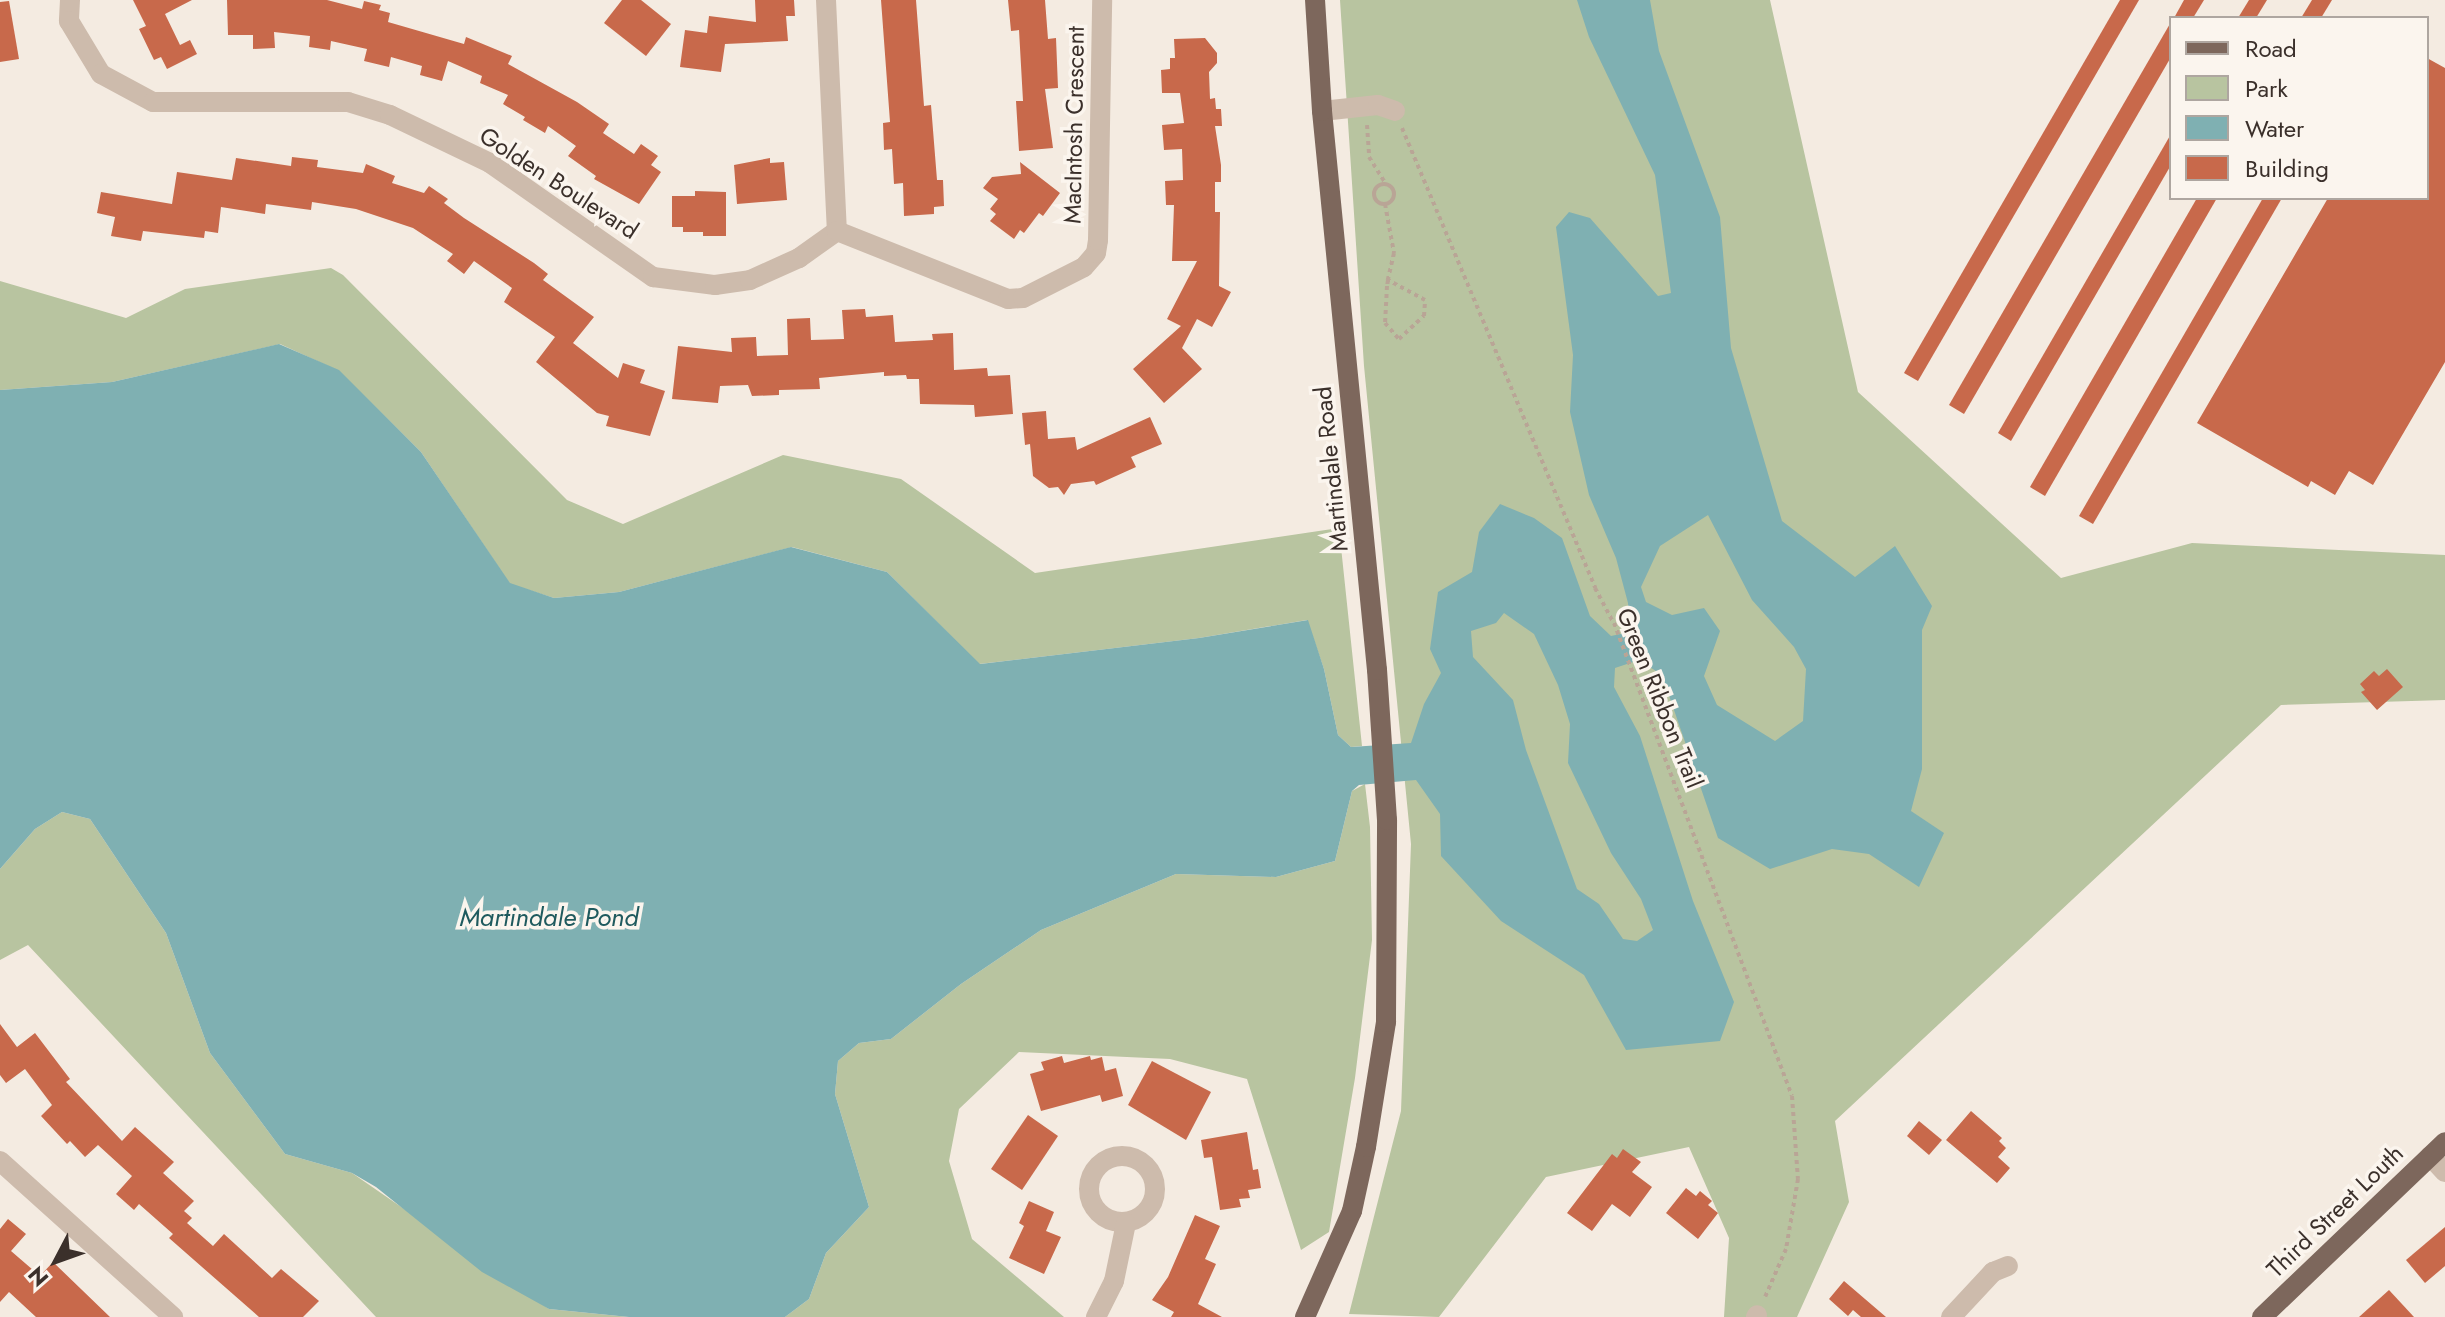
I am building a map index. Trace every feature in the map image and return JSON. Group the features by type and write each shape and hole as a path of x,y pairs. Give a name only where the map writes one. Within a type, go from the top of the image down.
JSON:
{"main road":[{"path":"1315,0 1322,111"},
{"name":"Martindale Road","path":"1305,1317 1352,1211 1369,1132 1386,1022 1387,820 1377,670 1322,111"},
{"name":"Third Street Louth","path":"2265,1316 2438,1149"}],"street":[{"name":"Golden Boulevard","path":"70,0 69,21 101,74 153,102 348,102 390,115 490,163 653,277 715,285 750,280 799,258 837,231"},
{"path":"826,0 837,231"},
{"name":"MacIntosh Crescent","path":"837,231 1008,299 1023,298 1084,267 1096,253 1098,240 1102,0"},
{"path":"1322,111 1378,105 1395,111"},
{"path":"2438,1149 2445,1172"},
{"path":"0,1161 173,1317"},
{"path":"1096,1317 1114,1281 1126,1223"},
{"path":"1951,1317 1993,1272 2008,1266"}],"path":[{"path":"1366,106 1369,157 1385,183 1391,186 1394,195 1385,204"},
{"name":"Green Ribbon Trail","path":"1395,111 1595,588 1614,623 1753,984 1792,1096 1795,1193 1786,1249 1757,1316"},
{"path":"1385,183 1375,187 1373,194 1378,203 1385,204"},
{"path":"1385,204 1394,253 1388,280 1385,323 1399,339 1424,316 1425,300 1388,280"}],"green space":[{"path":"1340,0 1770,0 1858,392 2061,578 2192,543 2445,555 2445,700 2281,705 1835,1121 1849,1202 1797,1317 1724,1317 1729,1238 1689,1147 1546,1177 1439,1317 1349,1314 1401,1111 1411,844 1364,366"},
{"path":"331,268 343,275 567,500 623,524 783,455 901,479 1035,573 1339,528 1362,746 1351,747 1338,735 1324,669 1307,620 1199,638 979,664 887,572 792,547 619,592 554,598 510,584 421,452 339,371 280,344 112,382 0,390 0,281 126,318 185,289"},
{"path":"1365,784 1370,827 1372,940 1355,1078 1329,1232 1301,1250 1247,1079 1170,1059 1019,1052 959,1109 949,1161 972,1239 1064,1317 785,1317 809,1299 826,1253 869,1207 835,1094 838,1061 859,1043 891,1039 961,984 1041,930 1176,874 1276,877 1335,861 1352,791"},
{"path":"62,812 90,819 166,933 210,1053 285,1154 352,1173 549,1309 629,1317 376,1317 28,945 0,960 0,869 35,829"}],"water":[{"name":"Martindale Pond","path":"1577,0 1650,0 1659,51 1720,217 1731,348 1782,521 1855,577 1895,546 1932,606 1922,630 1922,769 1911,811 1944,833 1919,887 1869,854 1832,849 1770,869 1718,838 1662,675 1639,660 1615,668 1614,687 1640,736 1693,901 1734,1002 1720,1041 1626,1050 1584,975 1501,921 1441,856 1440,814 1416,780 1359,785 1352,791 1335,861 1276,877 1176,874 1041,930 961,984 891,1039 859,1043 838,1061 835,1094 869,1207 826,1253 809,1299 785,1317 629,1317 549,1309 482,1272 376,1187 352,1173 285,1154 210,1053 166,933 90,819 62,812 35,829 0,869 0,390 112,382 279,344 339,370 421,452 510,583 554,598 619,592 791,547 887,572 980,664 1199,638 1308,620 1324,669 1338,735 1351,747 1411,743 1424,704 1441,673 1430,649 1438,592 1472,572 1479,532 1500,504 1534,518 1562,538 1590,616 1611,636 1630,632 1628,603 1616,558 1589,495 1570,412 1573,355 1556,227 1569,212 1590,218 1658,296 1671,293 1655,175 1589,37","holes":["1708,515 1752,600 1794,647 1806,669 1803,721 1775,741 1717,705 1704,676 1720,631 1704,608 1672,615 1646,602 1641,587 1660,546","1504,613 1534,634 1558,685 1570,724 1568,763 1611,853 1641,899 1653,930 1637,941 1623,939 1599,904 1577,889 1526,750 1513,700 1473,657 1471,631 1496,623"]}],"building":[{"path":"133,0 192,0 165,14 180,45 190,40 197,54 167,69 161,57 154,60 139,29 146,26"},
{"path":"227,0 327,0 362,9 364,1 381,5 379,10 390,13 388,22 464,44 466,37 512,56 508,64 577,102 609,124 603,133 634,154 641,144 658,156 651,165 661,172 639,204 594,179 596,176 568,156 576,146 548,126 545,133 523,120 525,117 503,104 508,95 480,83 482,76 448,61 442,81 420,75 422,66 391,57 389,67 364,61 367,49 331,41 330,50 309,47 310,36 274,32 275,48 253,49 253,35 228,35"},
{"path":"622,0 641,0 671,24 646,56 604,23"},
{"path":"755,0 794,0 795,16 786,16 788,41 725,44 721,72 680,67 685,30 707,33 709,16 756,22"},
{"path":"881,0 916,0 924,106 931,105 937,180 943,180 944,206 934,207 934,214 904,216 903,183 894,184 892,149 884,150 883,123 890,122"},
{"path":"1008,0 1045,0 1048,39 1056,38 1058,88 1045,89 1053,148 1019,151 1016,101 1023,101 1019,30 1011,31"},
{"path":"2120,0 2139,0 1918,381 1904,373"},
{"path":"2184,0 2204,0 2194,16 2175,16"},
{"path":"2249,0 2267,0 2257,16 2239,16"},
{"path":"2312,0 2332,0 2322,16 2302,16"},
{"path":"9,1 19,59 0,62 0,2"},
{"path":"2169,25 2169,60 1964,414 1949,405"},
{"path":"1205,38 1217,53 1217,63 1209,72 1210,99 1215,98 1216,109 1221,109 1222,126 1215,126 1221,165 1221,182 1215,182 1215,212 1220,212 1219,286 1231,292 1212,327 1197,319 1182,348 1202,369 1164,403 1133,369 1181,326 1167,319 1197,261 1172,261 1174,205 1166,205 1165,181 1183,180 1182,149 1164,150 1162,125 1184,123 1180,93 1162,93 1161,70 1170,69 1170,58 1175,58 1174,39"},
{"path":"2429,59 2445,68 2445,362 2373,485 2349,471 2335,495 2311,481 2308,487 2197,423 2327,200 2429,200"},
{"path":"2169,137 2169,168 2011,441 1998,433"},
{"path":"292,157 318,160 317,167 363,173 366,164 395,176 392,183 424,193 429,186 448,199 444,203 464,218 534,263 548,274 543,280 594,317 573,343 618,378 623,363 645,370 640,383 665,391 650,436 606,426 609,416 597,413 536,362 555,337 504,302 512,288 474,261 464,274 447,261 453,254 413,228 356,209 312,202 311,210 266,204 265,214 221,207 218,233 205,231 204,238 143,231 141,241 111,236 115,217 97,213 101,192 172,204 177,172 232,180 236,158 291,166"},
{"path":"770,158 770,163 784,162 787,200 737,204 734,165"},
{"path":"1020,162 1060,193 1043,216 1039,213 1024,233 1020,230 1014,239 990,221 996,214 990,209 998,199 983,188 992,177 1021,174"},
{"path":"695,191 726,192 726,236 703,236 703,232 683,232 683,227 672,227 672,196 695,196"},
{"path":"2196,200 2216,200 2045,496 2030,487"},
{"path":"2262,200 2281,200 2093,524 2079,516"},
{"path":"865,309 866,317 893,315 895,342 933,340 932,334 953,333 954,370 987,368 988,376 1010,375 1013,414 975,417 974,405 920,404 919,379 907,379 906,375 884,376 884,372 819,378 820,389 779,390 779,395 752,396 748,385 720,386 718,403 672,399 678,346 732,352 731,338 756,337 757,356 788,355 787,319 810,318 811,340 844,339 842,310"},
{"path":"1046,411 1048,439 1075,437 1077,450 1150,417 1162,444 1131,457 1136,467 1096,485 1094,481 1071,484 1064,495 1058,487 1049,488 1033,476 1030,444 1025,445 1022,413"},
{"path":"2387,669 2403,687 2377,710 2361,692 2365,690 2360,684 2374,671 2379,676"},
{"path":"0,1024 17,1047 35,1033 70,1079 66,1082 122,1141 135,1127 174,1162 163,1173 194,1201 184,1211 192,1218 187,1223 213,1246 224,1234 272,1278 281,1269 319,1301 303,1317 259,1317 169,1238 173,1234 139,1204 134,1210 116,1194 132,1176 98,1145 85,1157 70,1141 67,1144 41,1116 52,1105 25,1069 6,1083 0,1075"},
{"path":"1062,1056 1064,1063 1090,1056 1091,1060 1102,1057 1105,1071 1116,1068 1123,1096 1102,1102 1100,1095 1041,1111 1030,1074 1044,1070 1041,1062"},
{"path":"1152,1061 1211,1092 1186,1140 1128,1105"},
{"path":"1971,1111 2002,1138 1999,1141 2006,1148 1998,1157 2010,1168 1997,1183 1946,1140"},
{"path":"1028,1115 1058,1136 1022,1190 991,1169"},
{"path":"1919,1121 1942,1140 1929,1155 1907,1136"},
{"path":"1247,1132 1253,1170 1258,1169 1261,1188 1248,1190 1250,1198 1239,1199 1241,1207 1220,1210 1212,1157 1204,1158 1201,1140"},
{"path":"1623,1149 1641,1162 1632,1172 1652,1187 1630,1217 1612,1204 1592,1231 1567,1213 1612,1154 1617,1158"},
{"path":"1686,1188 1696,1196 1700,1191 1712,1201 1708,1205 1718,1213 1698,1239 1666,1213"},
{"path":"1029,1201 1054,1212 1046,1231 1061,1237 1044,1274 1009,1258 1024,1226 1019,1223"},
{"path":"1195,1215 1220,1226 1205,1259 1216,1264 1198,1304 1222,1317 1171,1317 1174,1312 1152,1300 1168,1277"},
{"path":"8,1219 26,1234 11,1251 40,1276 53,1262 110,1317 36,1317 9,1292 0,1302 0,1229"},
{"path":"2445,1227 2445,1266 2425,1283 2406,1260"},
{"path":"1844,1281 1886,1317 1861,1317 1853,1310 1848,1316 1829,1299"},
{"path":"2389,1290 2414,1317 2359,1317"}]}
